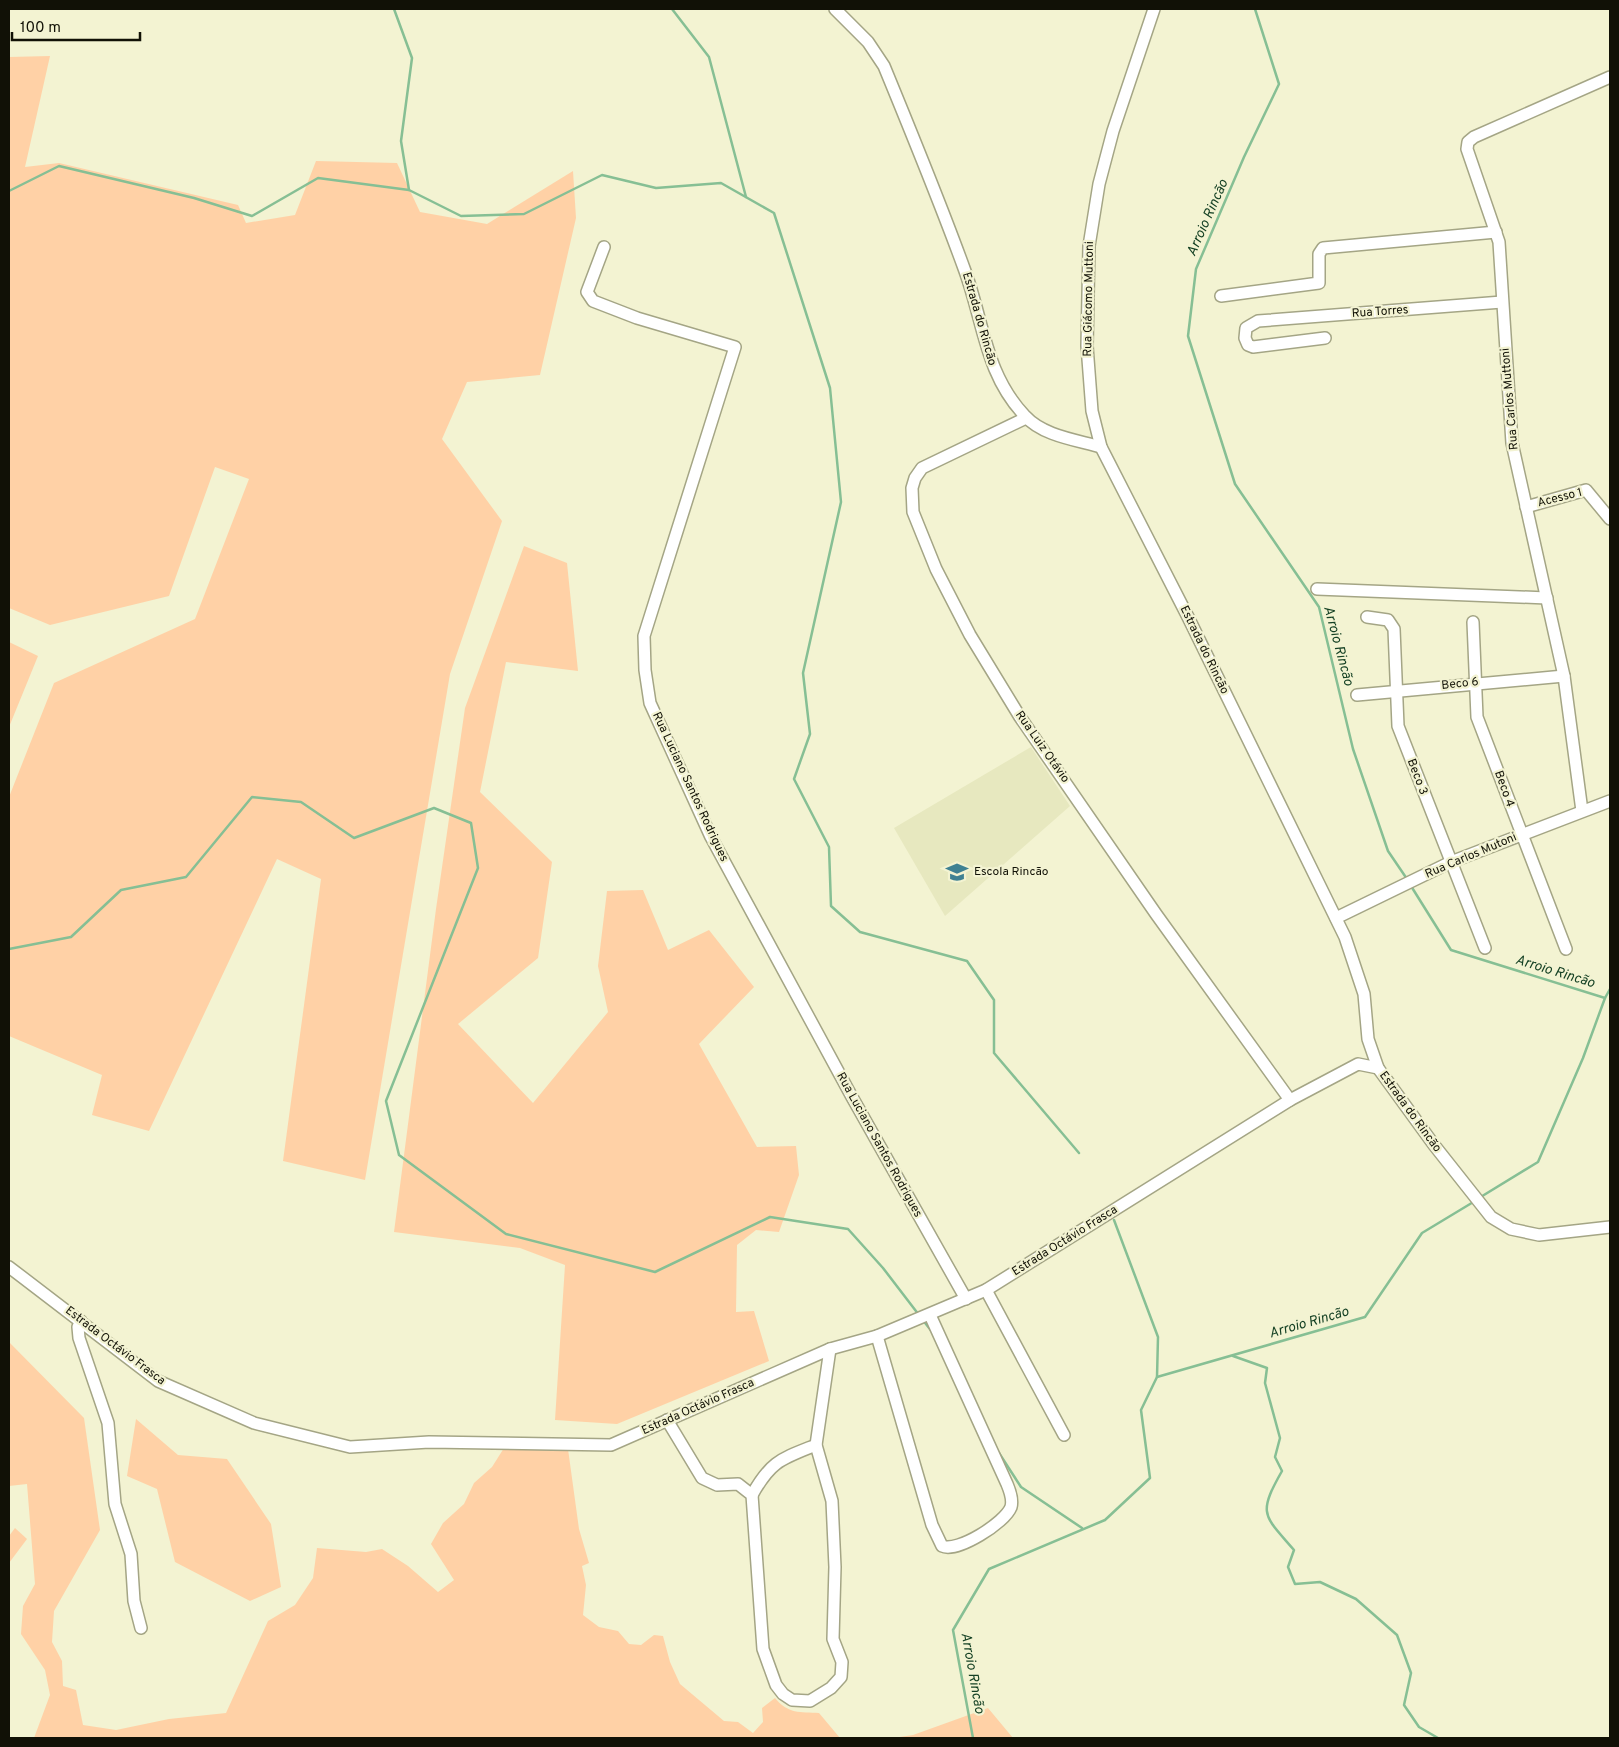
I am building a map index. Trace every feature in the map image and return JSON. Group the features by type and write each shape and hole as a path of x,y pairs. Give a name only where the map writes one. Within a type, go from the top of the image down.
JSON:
{"street":[{"name":"Estrada do Rincão","path":"835,9 868,42 884,66 966,273 992,368 1007,395 1026,418 1052,433 1101,446 1188,617 1345,937 1364,994 1368,1039 1378,1068 1434,1145 1491,1217 1511,1229 1539,1235 1609,1226"},
{"name":"Rua Giácomo Muttoni","path":"1101,446 1092,411 1087,346 1089,246 1100,184 1113,131 1154,9"},
{"name":"Rua Carlos Muttoni","path":"1582,811 1564,676 1512,443 1499,242 1467,149 1468,142 1610,77"},
{"path":"1221,296 1320,284 1319,254 1323,248 1496,232"},
{"name":"Rua Luciano Santos Rodrigues","path":"604,247 587,292 593,301 637,318 734,347 644,636 650,703 711,837 852,1097 966,1299"},
{"name":"Rua Torres","path":"1325,338 1253,347 1248,345 1246,328 1258,322 1502,302"},
{"name":"Rua Luiz Otávio","path":"1026,418 922,468 915,478 912,488 913,512 936,569 970,635 1020,717 1156,914 1290,1100"},
{"name":"Acesso 1","path":"1526,507 1586,490 1610,520"},
{"path":"1317,589 1547,598"},
{"name":"Beco 3","path":"1367,617 1388,620 1392,624 1398,726 1485,948"},
{"name":"Beco 4","path":"1473,622 1477,717 1566,949"},
{"name":"Beco 6","path":"1357,695 1564,676"},
{"name":"Rua Carlos Mutoni","path":"1336,918 1451,862 1610,801"},
{"path":"1368,1039 1358,1064 1378,1068"},
{"name":"Estrada Octávio Frasca","path":"9,1267 158,1381 254,1423 350,1447 429,1442 611,1445 830,1349 877,1336 986,1290 1290,1100 1358,1064"},
{"path":"986,1290 1064,1435"},
{"path":"877,1336 932,1525 942,1546 956,1547 997,1524 1007,1514 1012,1503 1007,1484 930,1315"},
{"path":"81,1321 78,1327 78,1338 108,1423 115,1504 131,1554 134,1601 141,1628"},
{"path":"816,1445 778,1460 763,1475 752,1495 763,1649 776,1685 783,1694 792,1700 810,1701 831,1688 841,1677 842,1662 833,1639 835,1566 832,1502 816,1445 830,1349"},
{"path":"667,1420 702,1478 717,1485 738,1484 752,1495"}],"shaded area":[{"path":"50,56 25,167 59,163 238,205 246,223 295,215 316,161 397,163 420,212 487,224 573,171 576,218 540,375 467,382 442,439 502,521 450,674 365,1180 283,1161 321,879 277,859 149,1131 92,1115 102,1075 9,1036 9,797 54,683 195,619 249,479 215,467 169,596 50,625 9,608 9,57"},
{"path":"524,546 567,563 578,671 506,662 480,792 552,862 538,958 458,1024 533,1103 608,1012 598,966 607,891 643,890 668,950 709,930 754,987 699,1044 757,1147 796,1146 799,1175 779,1232 756,1230 737,1245 736,1312 754,1311 769,1361 617,1424 555,1420 565,1265 520,1248 394,1232 436,909 465,708"},
{"path":"9,642 38,656 9,727"},
{"name":"Escola Rincão","path":"1031,747 1070,806 945,916 894,828"},
{"path":"9,1342 84,1418 100,1530 54,1611 52,1642 62,1661 63,1686 76,1690 83,1725 116,1730 169,1719 226,1713 268,1621 295,1605 313,1578 317,1548 366,1552 382,1549 408,1566 438,1592 454,1580 431,1544 443,1523 464,1504 474,1483 492,1467 504,1448 568,1449 579,1529 589,1563 582,1566 586,1585 583,1615 599,1627 618,1631 629,1644 641,1645 654,1635 663,1636 670,1662 680,1684 724,1721 738,1722 753,1733 763,1722 762,1708 775,1698 790,1710 819,1713 840,1738 34,1738 50,1695 45,1670 21,1634 23,1606 35,1584 27,1484 9,1486"},
{"path":"136,1419 178,1455 227,1459 271,1524 281,1587 250,1601 175,1562 157,1489 127,1476"},
{"path":"15,1528 27,1539 9,1563 9,1536"},
{"path":"988,1708 1013,1738 893,1738 913,1735"}],"waterway":[{"path":"394,9 412,58 401,141 409,190"},
{"path":"672,9 709,57 746,197"},
{"name":"Arroio Rincão","path":"1255,9 1279,84 1244,157 1196,269 1188,336 1235,484 1319,607 1353,749 1388,851 1407,879"},
{"path":"9,191 59,166 194,198 252,216 318,178 409,190 461,216 524,214 602,175 656,188 721,183 774,213 830,388 841,502 803,673 810,734 794,779 829,847 831,906 860,932 967,961 994,1000 994,1053 1079,1153"},
{"path":"9,949 71,937 121,890 186,877 252,797 301,802 354,838 434,808 471,823 478,868 386,1101 399,1155 506,1234 655,1272 770,1217 848,1229 883,1268 919,1315"},
{"name":"Arroio Rincão","path":"1411,886 1451,950 1605,998 1583,1058 1538,1162 1479,1198"},
{"path":"1605,998 1610,989"},
{"name":"Arroio Rincão","path":"973,1738 953,1630 989,1569 1105,1520 1150,1478 1141,1410 1157,1377 1365,1317 1422,1233 1475,1201"},
{"path":"1114,1220 1158,1337 1157,1377"},
{"path":"922,1319 933,1333"},
{"path":"1233,1356 1267,1368 1265,1383 1280,1438 1275,1457 1282,1471 1269,1497 1267,1514 1270,1521 1294,1550 1288,1567 1295,1584 1320,1582 1356,1599 1397,1635 1411,1673 1404,1705 1419,1727 1438,1738"},
{"path":"999,1453 1021,1487 1082,1528"}],"place":[{"name":"Escola Rincão","path":"957,872"}]}
